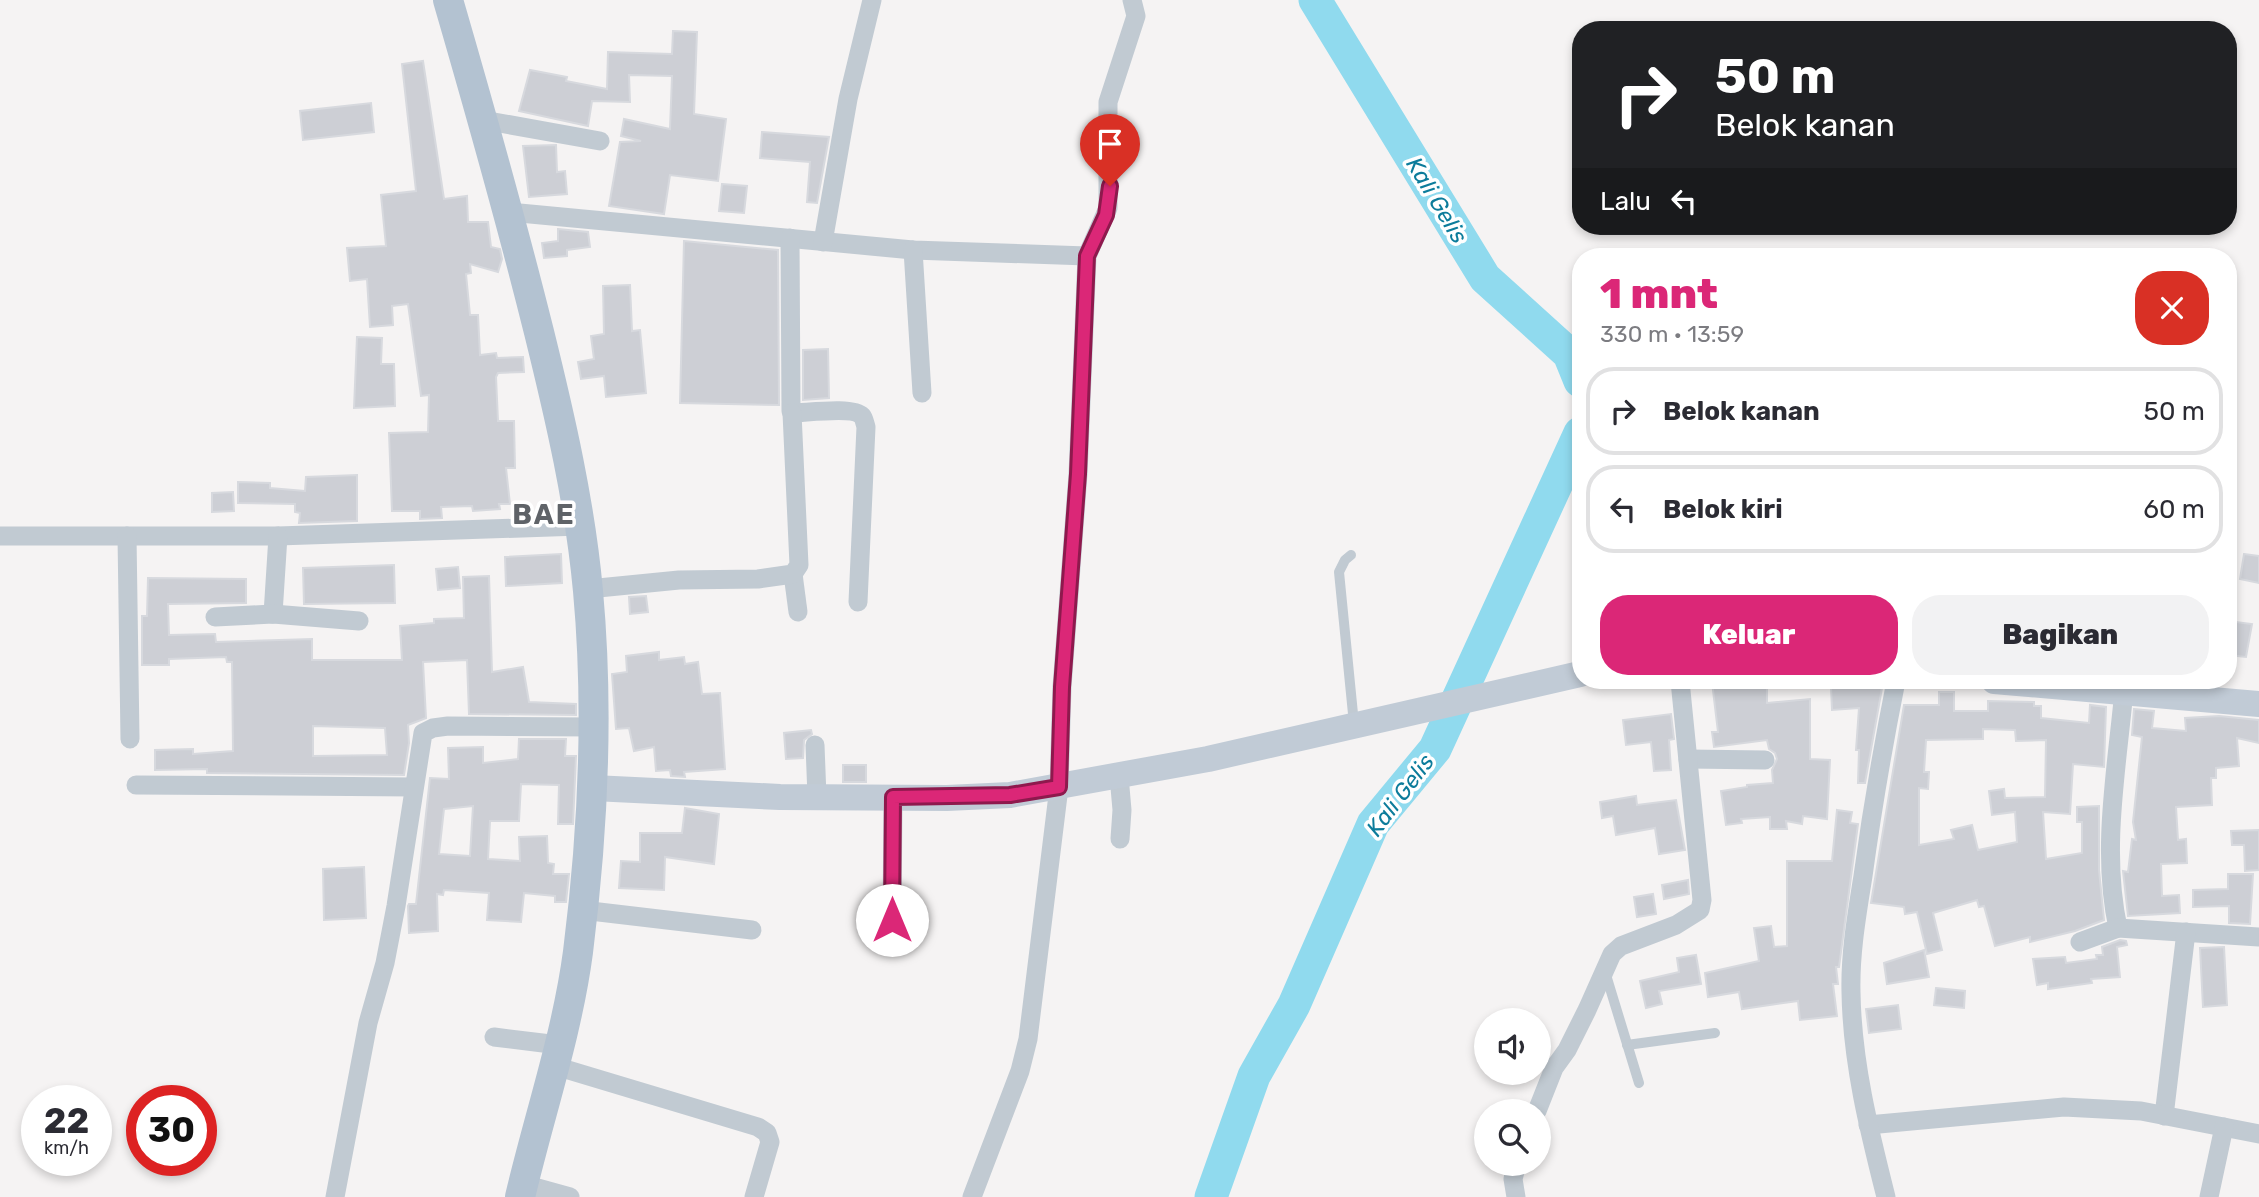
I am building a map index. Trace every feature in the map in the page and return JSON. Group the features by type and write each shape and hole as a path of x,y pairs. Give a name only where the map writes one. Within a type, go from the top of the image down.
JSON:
{"main road":[{"path":"448,0 509,212 557,406 580,526 588,589 593,666 593,788 578,954 557,1055 521,1190"}],"street":[{"path":"823,242 848,99 872,0"},
{"path":"972,1197 1020,1071 1028,1039 1059,787 1062,687 1078,474 1087,256 1108,208 1107,110 1136,16 1132,0"},
{"path":"483,120 600,141"},
{"path":"509,212 913,250 1087,256"},
{"path":"790,239 789,406 792,413 799,565 793,574 798,612"},
{"path":"913,250 922,393"},
{"path":"792,413 847,410 863,417 867,437 858,602"},
{"path":"0,536 278,537 580,526"},
{"path":"128,536 130,739"},
{"path":"273,614 278,537"},
{"path":"588,589 679,580 771,578 793,574"},
{"path":"215,617 273,614 359,621"},
{"path":"593,788 817,797 1010,795 1208,759 1572,676"},
{"path":"1542,1099 1554,1068 1567,1050 1612,954 1621,946 1676,925 1700,910 1702,900 1681,689"},
{"path":"1886,1197 1868,1125 1854,1038 1851,958 1875,790 1894,689"},
{"path":"2110,689 2259,704"},
{"path":"2118,928 2110,887 2110,859 2124,690"},
{"path":"335,1197 368,1023 387,952 421,737 429,729 448,726 593,727"},
{"path":"815,745 817,797"},
{"path":"1688,759 1765,760"},
{"path":"1119,776 1122,810 1120,839"},
{"path":"136,785 414,787"},
{"path":"892,920 893,797"},
{"path":"582,911 752,930"},
{"path":"2080,942 2118,928 2259,937"},
{"path":"2164,1116 2186,932"},
{"path":"494,1037 557,1055 758,1127 767,1133 770,1142 754,1197"},
{"path":"1868,1125 2064,1107 2141,1111 2259,1134"},
{"path":"2209,1197 2224,1127"},
{"path":"1514,1176 1516,1197"},
{"path":"521,1190 570,1197"}],"lane":[{"path":"1351,555 1339,572 1354,725"},
{"path":"1604,968 1639,1083"},
{"path":"1627,1045 1716,1033"}],"building":[{"path":"673,31 697,32 694,114 726,119 718,181 670,175 664,214 609,206 620,142 641,141 621,136 624,119 670,129 672,76 629,75 630,102 592,101 588,126 519,111 530,70 607,89 608,52 672,54"},
{"path":"423,61 444,199 467,196 468,222 488,222 491,247 500,249 502,259 498,272 470,264 471,273 466,274 470,315 478,315 480,355 496,353 497,358 523,357 524,372 498,373 496,377 498,421 514,421 515,468 506,468 510,504 499,504 500,509 473,511 472,506 441,507 442,518 420,519 420,511 392,511 389,433 428,432 429,395 421,396 408,304 392,306 393,325 370,327 367,279 350,281 347,248 386,246 381,195 416,191 402,64"},
{"path":"371,103 374,132 303,140 300,111"},
{"path":"762,132 829,137 817,203 807,202 810,162 760,158"},
{"path":"556,145 557,172 565,171 567,194 529,197 523,146"},
{"path":"722,184 747,186 744,213 719,211"},
{"path":"558,229 588,232 590,247 567,250 567,256 544,258 542,243 558,241"},
{"path":"684,241 778,250 779,405 680,403"},
{"path":"630,285 632,331 640,330 646,393 606,397 604,376 581,379 578,362 594,359 591,336 604,334 603,286"},
{"path":"357,337 382,338 381,364 394,364 395,406 354,408"},
{"path":"828,349 829,398 803,400 803,350"},
{"path":"357,475 357,521 299,523 300,513 295,512 295,504 238,503 238,482 270,483 270,488 305,491 306,477"},
{"path":"233,492 234,511 212,512 212,493"},
{"path":"561,554 562,583 506,586 505,557"},
{"path":"2244,554 2259,556 2259,583 2240,579"},
{"path":"394,565 395,603 304,604 303,568"},
{"path":"458,567 460,588 438,590 436,569"},
{"path":"489,576 492,672 523,667 529,702 576,704 576,715 469,714 467,660 423,662 426,718 408,725 409,743 404,775 155,770 155,750 193,749 193,754 233,751 232,662 227,662 226,657 169,659 169,665 142,665 142,616 147,616 148,578 246,579 246,603 168,604 169,635 215,634 216,642 312,639 312,660 402,660 400,626 434,623 434,619 464,618 463,577","holes":["313,726 385,728 387,755 313,756"]},
{"path":"646,596 648,612 630,614 629,597"},
{"path":"2237,622 2252,624 2246,657 2237,656"},
{"path":"659,652 659,660 684,657 685,664 698,662 702,694 720,693 725,769 684,772 685,777 671,776 670,770 656,771 654,747 634,751 629,728 616,729 612,674 627,672 626,656"},
{"path":"1713,689 1767,689 1767,703 1810,699 1810,759 1830,760 1827,819 1803,816 1802,824 1786,821 1787,829 1770,829 1770,817 1741,819 1742,823 1726,825 1721,791 1773,783 1772,770 1777,759 1775,753 1769,749 1767,740 1714,747 1712,732 1718,732"},
{"path":"1831,689 1882,689 1865,783 1858,783 1859,750 1856,750 1859,708 1832,710"},
{"path":"1939,692 1954,692 1954,711 1988,711 1988,701 2034,702 2034,706 2041,706 2041,718 2089,723 2090,705 2106,707 2104,767 2073,764 2070,814 2043,812 2046,859 2082,853 2082,822 2077,822 2077,807 2099,806 2099,870 2104,920 2075,931 2030,942 2030,937 1995,946 1984,906 1979,907 1977,900 1933,913 1942,950 1927,954 1917,912 1905,914 1904,907 1871,903 1904,705 1939,705","holes":["1983,729 2015,730 2016,741 2046,740 2045,797 2005,798 2004,789 1989,791 1992,815 2015,812 2017,842 1978,850 1972,825 1951,830 1954,839 1919,845 1919,788 1928,789 1929,772 1924,772 1926,740 1983,739"]},
{"path":"2134,709 2154,711 2152,728 2186,731 2185,718 2219,716 2259,720 2259,743 2237,738 2239,766 2216,768 2216,778 2211,778 2212,805 2176,807 2178,840 2186,839 2187,863 2161,864 2162,896 2179,895 2180,913 2128,916 2123,871 2128,872 2132,839 2136,840 2133,822 2142,737 2132,735"},
{"path":"1671,714 1674,739 1669,740 1671,770 1654,771 1651,742 1626,745 1623,720"},
{"path":"811,730 812,734 804,740 803,758 786,759 784,733"},
{"path":"519,739 566,739 565,756 576,756 573,824 558,824 559,785 521,784 519,821 490,821 488,859 520,861 519,837 547,836 548,863 554,864 553,874 569,874 566,902 555,902 555,896 524,893 521,922 487,920 489,893 444,890 443,895 437,894 438,931 409,933 408,906 416,904 430,778 449,779 448,748 483,747 483,763 518,759","holes":["473,806 470,856 439,854 444,809"]},
{"path":"843,765 866,765 866,782 843,782"},
{"path":"1636,796 1637,805 1676,800 1685,850 1659,854 1655,828 1616,835 1613,816 1602,818 1600,802"},
{"path":"685,808 719,814 714,864 665,857 664,890 619,888 621,861 640,862 640,833 682,833"},
{"path":"1837,810 1852,812 1850,823 1858,824 1839,967 1836,967 1838,984 1833,984 1837,1016 1800,1020 1798,1001 1742,1009 1739,992 1708,997 1705,973 1759,961 1754,928 1771,926 1774,947 1787,946 1787,861 1832,861"},
{"path":"2259,830 2259,870 2245,871 2244,845 2232,845 2231,831"},
{"path":"364,867 366,918 324,920 323,869"},
{"path":"2228,874 2253,874 2250,924 2229,923 2229,906 2193,907 2193,890 2228,889"},
{"path":"1688,880 1689,894 1664,899 1662,885"},
{"path":"1653,894 1656,914 1637,917 1634,897"},
{"path":"2120,940 2126,941 2127,945 2117,947 2120,977 2091,979 2092,983 2048,989 2048,983 2037,985 2033,959 2065,957 2066,963 2097,959 2096,955 2103,955 2102,947"},
{"path":"2224,947 2227,1005 2203,1007 2200,948"},
{"path":"1924,950 1929,977 1887,984 1884,963"},
{"path":"1696,955 1701,984 1659,991 1662,1004 1646,1008 1640,981 1679,972 1677,958"},
{"path":"1936,988 1965,991 1964,1008 1934,1005"},
{"path":"1898,1005 1901,1029 1869,1033 1866,1009"}],"waterway":[{"name":"Kali Gelis","path":"1315,0 1485,278 1569,354 1572,361"},
{"name":"Kali Gelis","path":"1211,1197 1254,1076 1294,1005 1373,824 1435,749 1572,450"}],"district":[{"name":"BAE","path":"544,514"}],"route":[{"path":"892,920 893,797 1010,795 1059,787 1062,687 1084,370 1087,256 1106,215 1110,186"}]}
